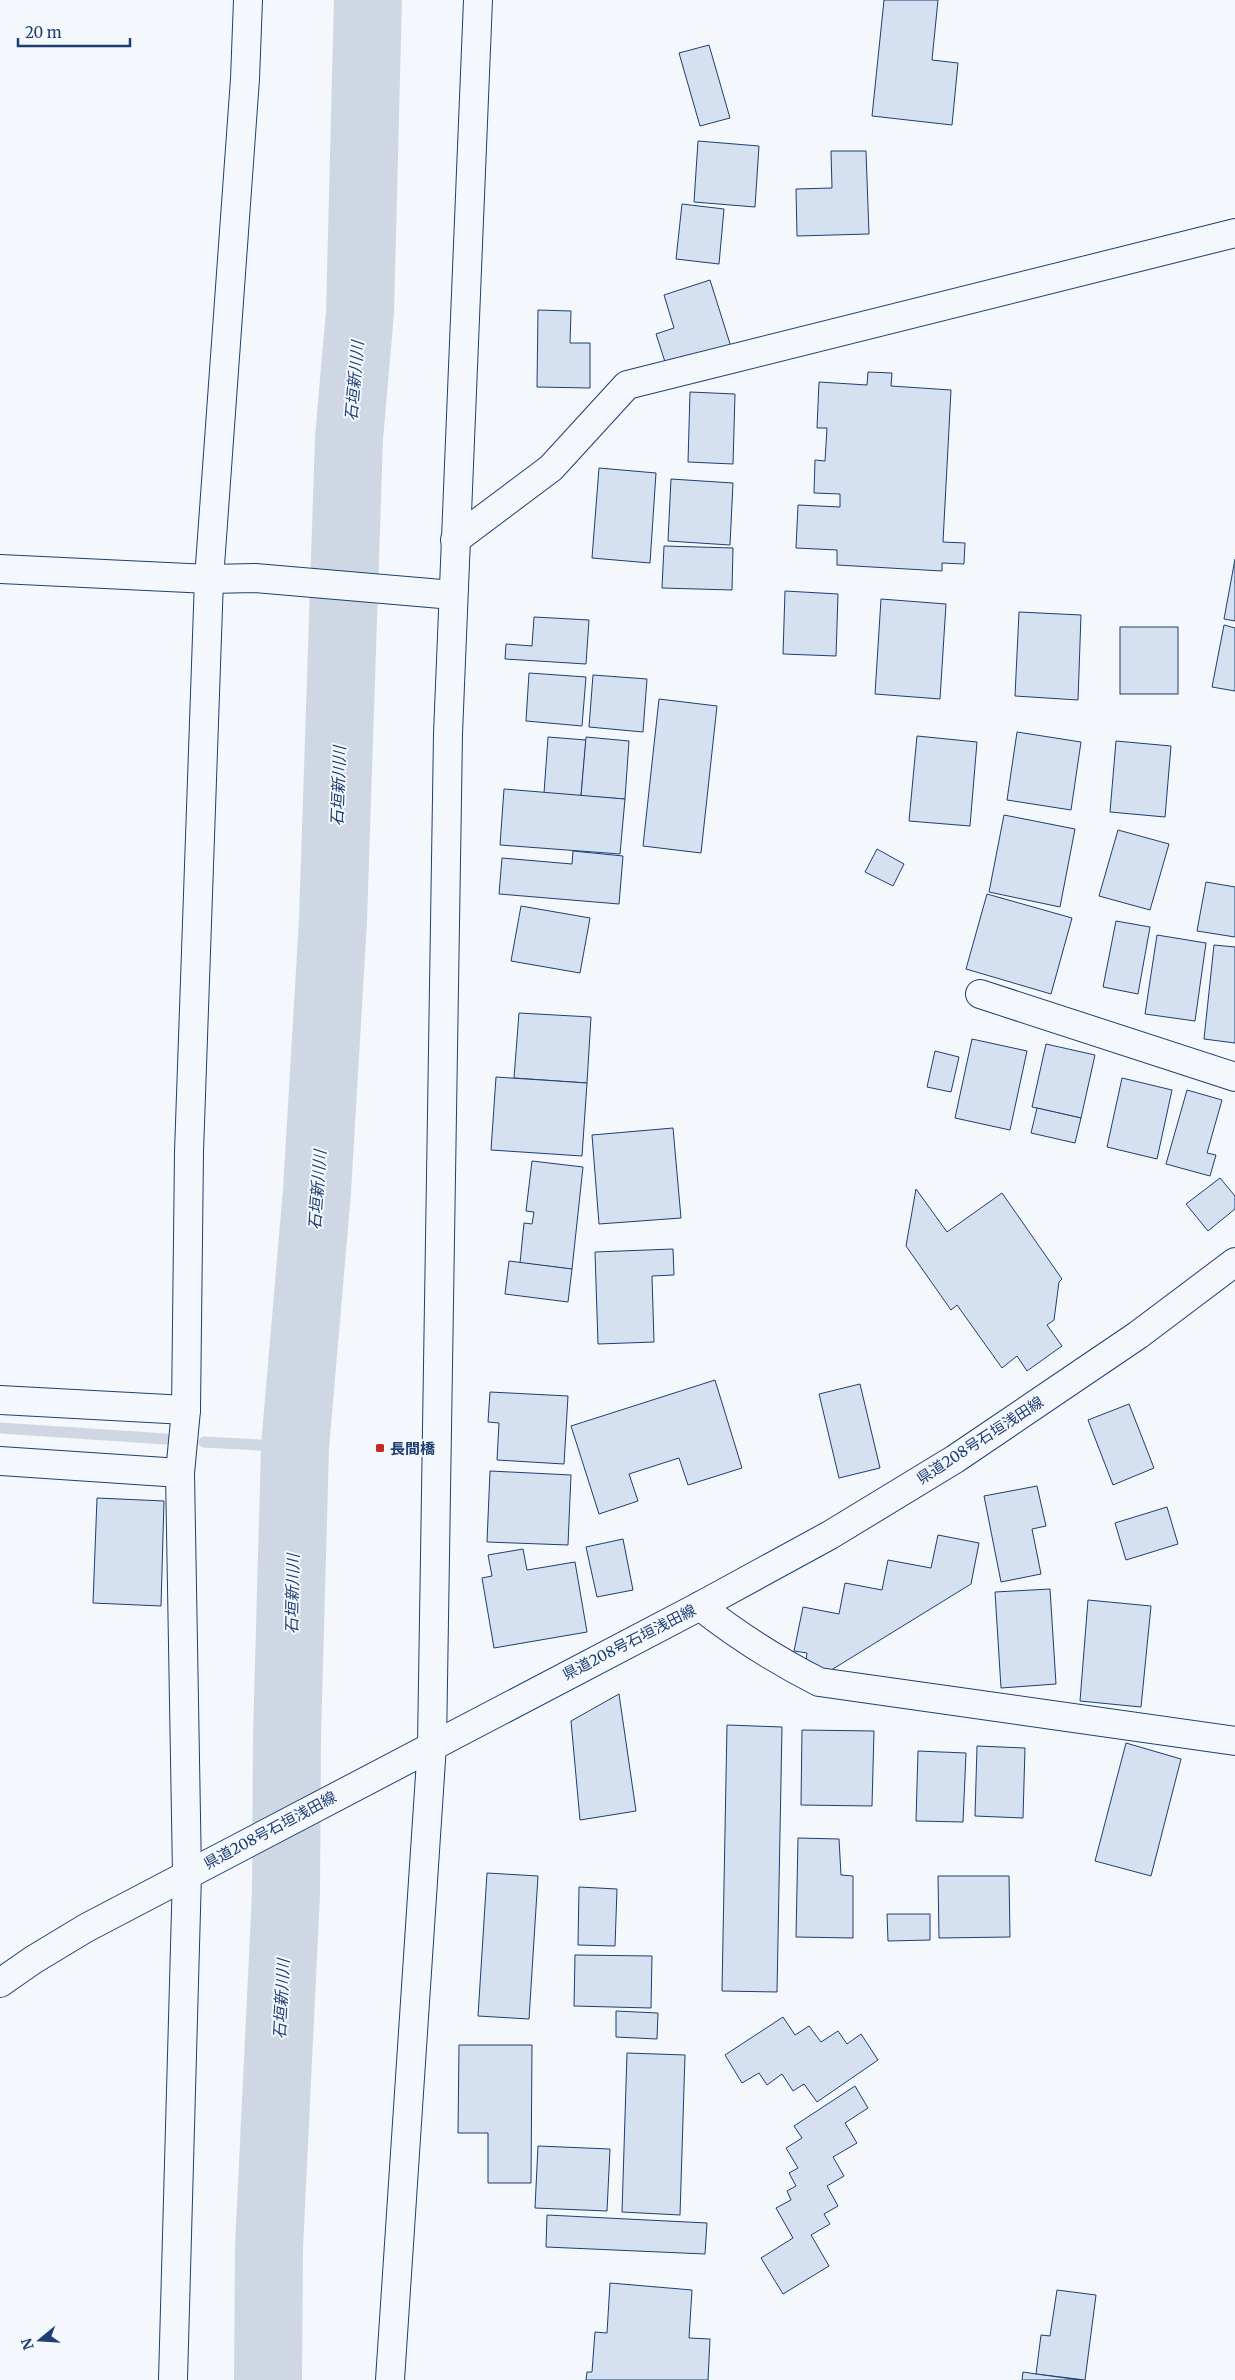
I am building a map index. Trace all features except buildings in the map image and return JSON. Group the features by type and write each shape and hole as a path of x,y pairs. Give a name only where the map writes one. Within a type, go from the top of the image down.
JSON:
{"street":[{"path":"173,2380 187,1874 180,1473 186,1410 189,1152 209,580 245,79 248,0"},
{"path":"390,2380 432,1745 448,734 478,0"},
{"path":"456,540 551,468 627,384 1235,233"},
{"path":"0,568 209,580 255,578 453,595"},
{"path":"980,994 1235,1077"},
{"name":"県道208号石垣浅田線","path":"0,1983 33,1960 86,1928 248,1841 700,1606 830,1535 955,1459 1138,1335 1235,1262"},
{"path":"0,1400 186,1410"},
{"path":"0,1461 180,1473"},
{"path":"700,1606 770,1657 819,1682 1235,1741"}],"waterway":[{"name":"石垣新川川","path":"268,2380 269,2247 286,1894 287,1736 295,1447 317,1191 333,920 349,438 360,312 368,0"},
{"path":"0,1428 166,1439"},
{"path":"204,1442 295,1447"}],"place":[{"name":"長間橋","path":"380,1448"}]}
